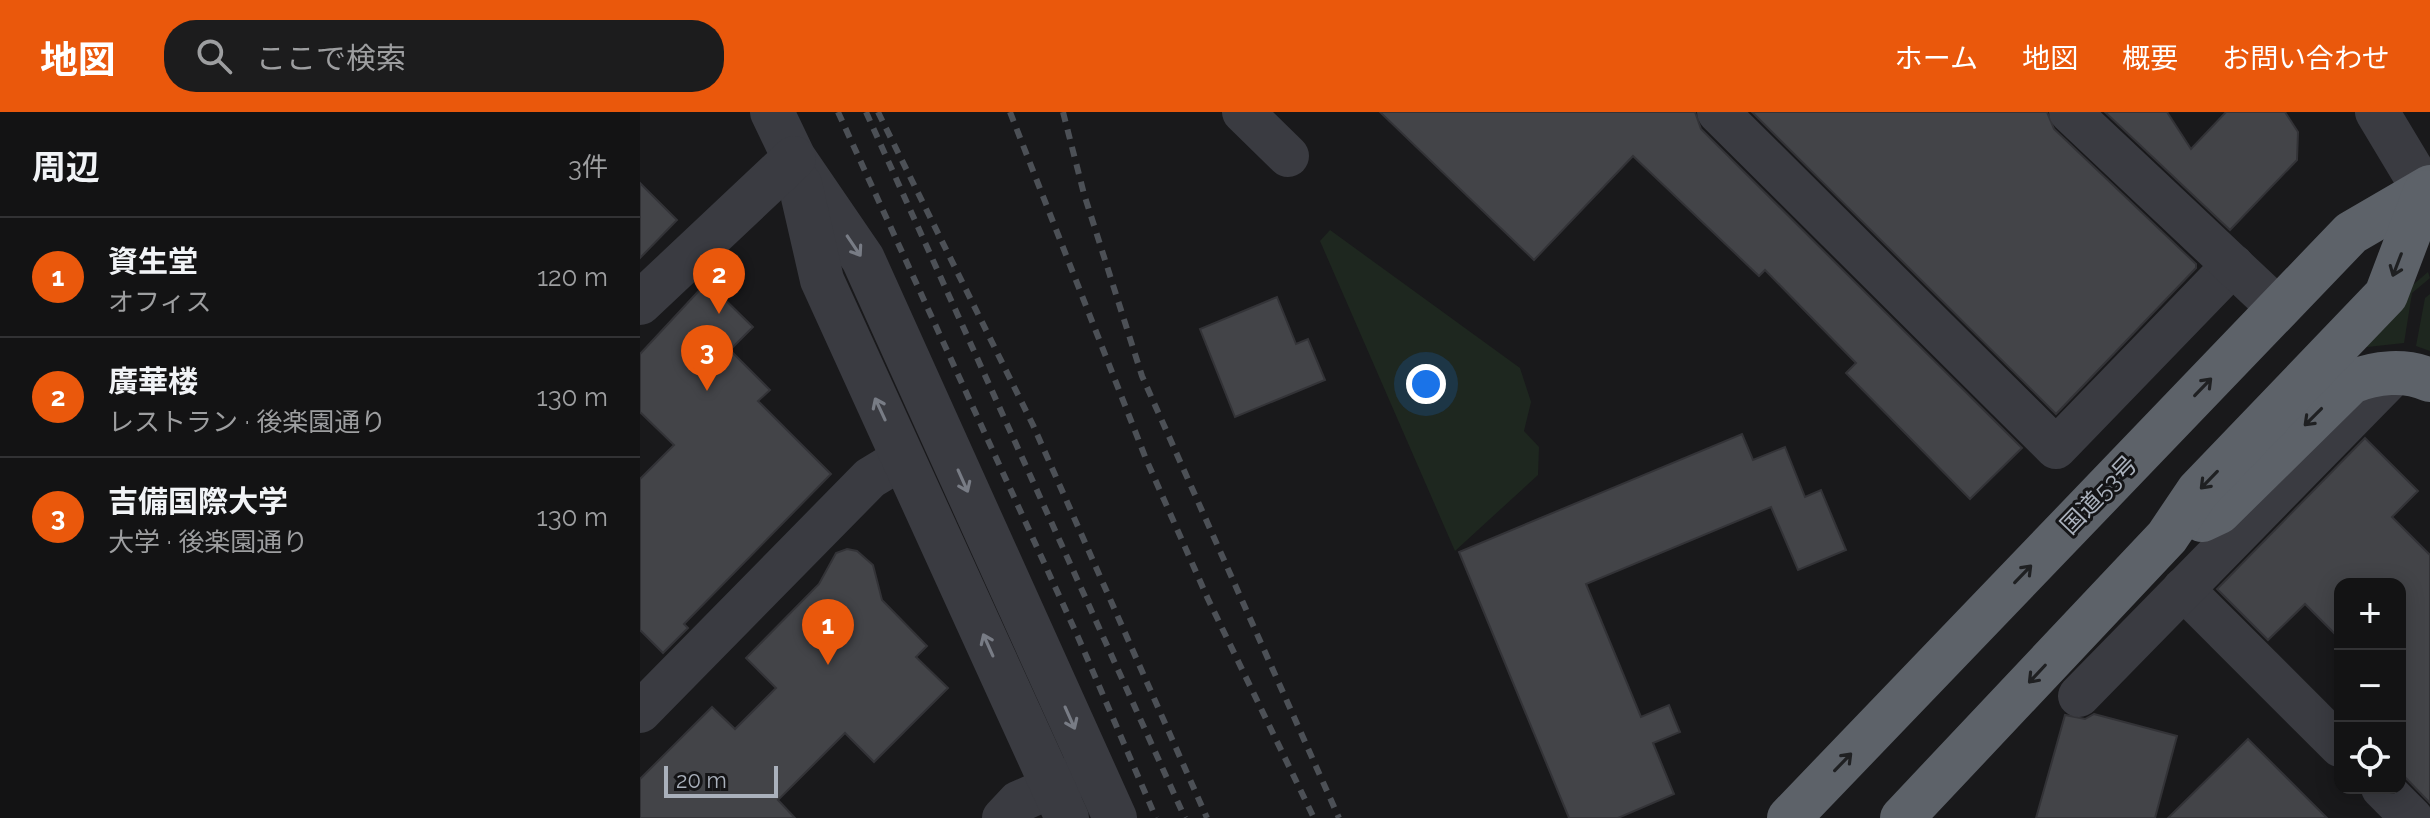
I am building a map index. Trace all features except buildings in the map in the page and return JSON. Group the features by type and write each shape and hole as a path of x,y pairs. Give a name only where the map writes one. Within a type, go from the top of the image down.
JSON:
{"highway":[{"name":"国道53号","path":"1789,818 2351,233 2428,194"},
{"path":"1902,818 2167,537 2198,491 2386,295 2428,194"},
{"path":"2167,537 2219,512 2338,391 2366,376 2413,377"}],"street":[{"path":"772,112 794,158 863,259 1115,818"},
{"path":"1243,112 1288,156"},
{"path":"1718,112 2056,448 2233,265"},
{"path":"2070,112 2279,309"},
{"path":"2377,112 2428,194"},
{"path":"640,303 794,158"},
{"path":"794,158 822,280 1060,802"},
{"path":"2079,696 2183,589 2413,377"},
{"path":"640,712 870,478 903,458"},
{"path":"2183,589 2334,740"},
{"path":"1003,818 1018,802 1060,802 1093,769"},
{"path":"2388,794 2412,818"}],"shaded area":[{"path":"1330,230 1520,368 1531,402 1524,431 1539,447 1538,475 1455,551 1320,241"},
{"path":"2428,272 2430,278 2412,293 2404,343 2349,349 2394,301"},
{"path":"2430,294 2430,351 2416,346 2425,298"}],"railway":[{"path":"838,112 1078,637 1156,818"},
{"path":"866,112 1185,818"},
{"path":"878,112 1033,425 1207,818"},
{"path":"1010,112 1146,459 1208,599 1314,818"},
{"path":"1063,112 1084,194 1142,376 1339,818"}],"place":[{"name":"廣華楼","path":"719,314"},
{"name":"吉備国際大学","path":"707,391"},
{"name":"資生堂","path":"828,665"}]}
